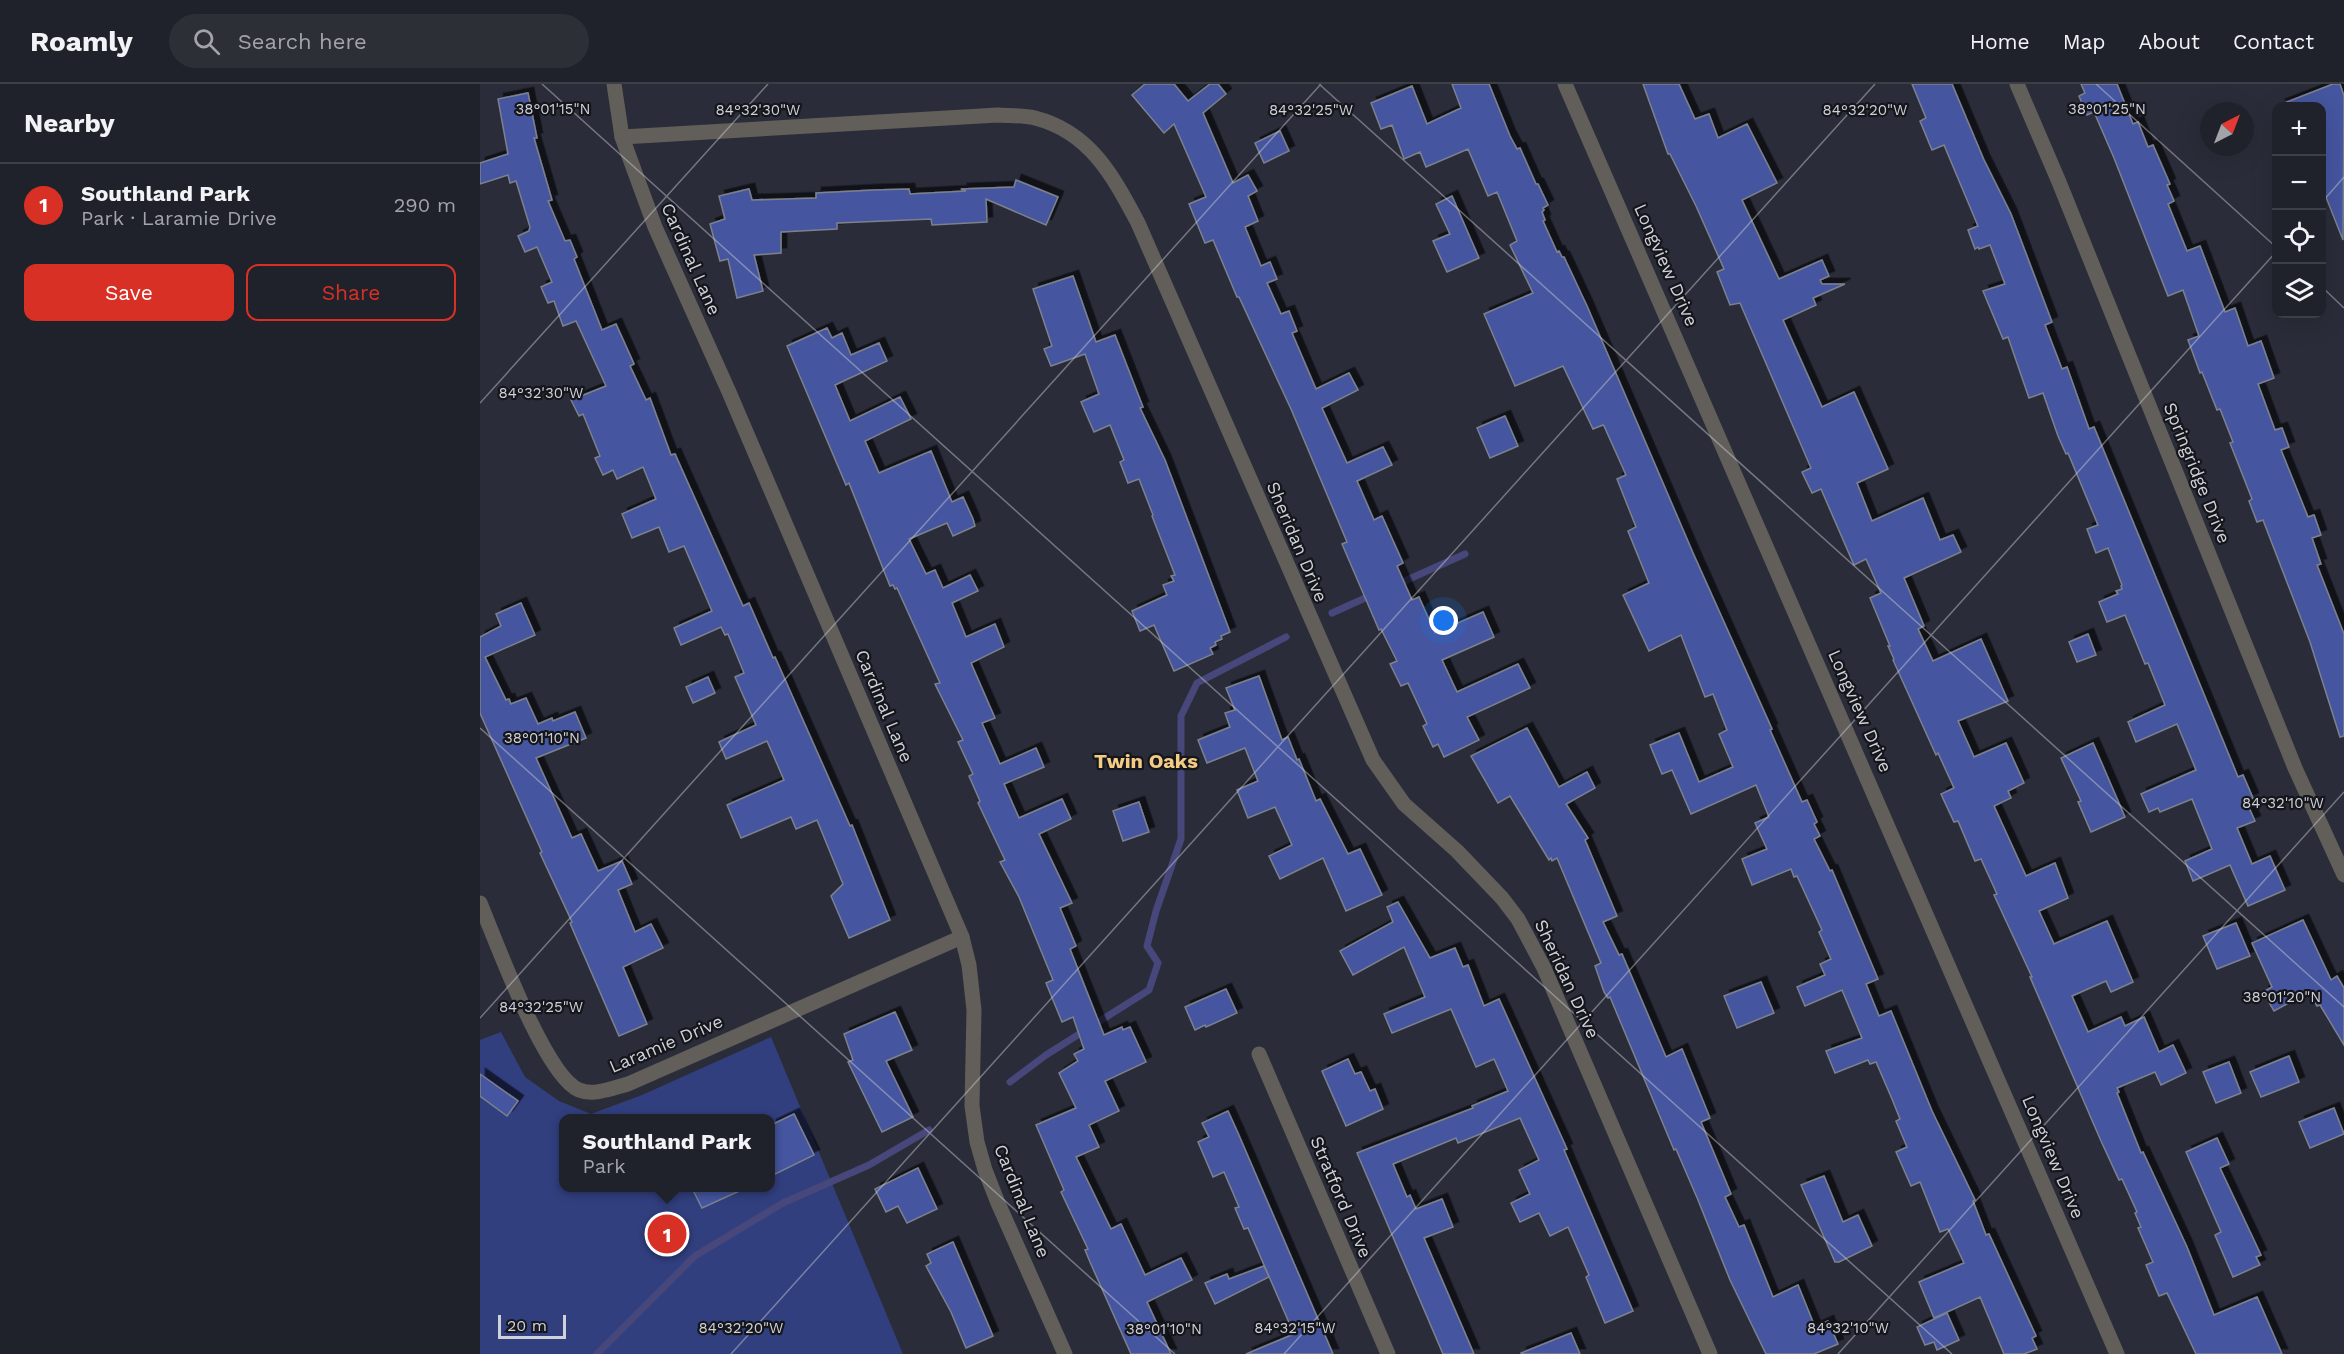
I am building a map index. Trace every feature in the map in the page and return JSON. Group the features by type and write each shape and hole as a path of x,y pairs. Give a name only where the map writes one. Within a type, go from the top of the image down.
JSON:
{"street":[{"name":"Cardinal Lane","path":"614,84 622,136 655,227 729,392 962,937 969,965 974,1010 972,1106 977,1142 998,1203 1065,1354"},
{"name":"Longview Drive","path":"1565,84 2116,1354"},
{"name":"Springridge Drive","path":"2017,84 2059,182 2295,768 2344,875"},
{"name":"Sheridan Drive","path":"622,136 998,115 1034,118 1062,129 1100,158 1115,179 1137,223 1373,760 1404,804 1485,878 1518,919 1544,968 1710,1354"},
{"name":"Laramie Drive","path":"480,903 541,1045 563,1079 582,1091 599,1092 628,1083 962,937"},
{"name":"Stratford Drive","path":"1259,1054 1388,1354"}],"shaded area":[{"path":"501,1032 525,1077 559,1101 591,1114 642,1095 771,1037 903,1354 480,1354 480,1040"}],"building":[{"path":"1145,84 1174,84 1188,101 1210,84 1218,84 1226,94 1203,113 1233,183 1248,175 1257,191 1248,196 1258,221 1245,227 1261,266 1270,262 1277,279 1267,283 1281,314 1289,311 1297,331 1292,333 1316,389 1349,373 1358,390 1322,408 1347,463 1383,447 1392,465 1357,481 1374,520 1382,516 1403,563 1397,566 1412,600 1419,597 1435,633 1483,612 1494,637 1442,660 1457,692 1518,664 1530,688 1467,717 1479,740 1444,757 1438,744 1433,747 1423,726 1427,724 1408,683 1401,686 1390,664 1397,661 1381,629 1379,630 1342,544 1347,542 1291,409 1239,297 1237,297 1213,240 1205,243 1189,204 1206,197 1174,124 1164,133 1132,95"},
{"path":"1452,84 1489,84 1510,136 1517,149 1520,148 1548,205 1543,208 1545,220 1543,221 1557,252 1559,251 1564,257 1587,306 1802,802 1807,800 1817,822 1814,824 1820,836 1814,839 1830,871 1832,870 1878,979 1866,984 1879,1016 1891,1011 1932,1111 1975,1200 1973,1201 1986,1235 1989,1234 2036,1336 2032,1338 2037,1349 2024,1354 2004,1354 1980,1297 1934,1318 1919,1282 1964,1263 1948,1229 1940,1232 1920,1182 1911,1186 1896,1152 1907,1147 1896,1121 1900,1119 1876,1062 1870,1064 1868,1060 1835,1073 1826,1051 1862,1038 1842,990 1805,1006 1797,987 1825,975 1820,964 1831,959 1819,932 1822,930 1797,876 1794,877 1791,869 1752,885 1742,859 1767,849 1755,823 1769,817 1756,785 1691,814 1672,770 1662,774 1650,745 1679,733 1699,782 1733,767 1719,734 1727,730 1713,694 1705,697 1681,635 1649,651 1623,595 1649,583 1628,531 1636,527 1617,479 1626,475 1604,426 1593,429 1563,366 1515,386 1484,314 1533,293 1510,245 1517,241 1497,192 1488,196 1468,149 1426,167 1420,152 1404,159 1392,125 1381,129 1371,103 1412,86 1427,124 1461,108"},
{"path":"1643,84 1679,84 1695,119 1709,114 1718,138 1747,124 1777,183 1742,200 1779,279 1822,260 1829,276 1820,280 1822,284 1845,284 1813,298 1816,305 1783,320 1822,407 1854,392 1888,469 1857,483 1872,521 1923,498 1940,540 1953,535 1961,552 1904,578 1924,626 1918,629 1933,661 1981,639 2008,701 1958,721 1974,757 2006,743 2024,783 2008,791 2011,798 1994,806 2026,876 2055,863 2068,898 2039,911 2054,944 2107,921 2133,982 2111,992 2106,981 2072,996 2088,1032 2121,1017 2125,1026 2144,1017 2159,1052 2173,1045 2186,1073 2161,1085 2155,1072 2117,1088 2119,1092 2117,1093 2141,1153 2143,1152 2187,1247 2214,1315 2257,1297 2282,1354 2196,1354 2167,1293 2159,1296 2146,1265 2153,1262 2138,1228 2141,1227 2135,1213 2137,1212 2101,1141 2030,977 2032,977 1994,895 1997,894 1981,859 1975,861 1958,821 1954,822 1941,794 1954,788 1938,753 1936,755 1893,660 1888,646 1890,646 1870,598 1881,593 1866,559 1854,565 1821,489 1812,493 1802,472 1811,468 1740,303 1730,305 1717,272 1724,269 1696,206 1668,154"},
{"path":"1912,84 1952,84 1984,160 2011,214 2052,322 2045,325 2062,369 2067,367 2089,429 2094,427 2238,777 2243,775 2253,798 2246,801 2255,821 2237,828 2252,864 2270,856 2285,890 2248,906 2230,865 2193,881 2185,861 2212,849 2192,799 2160,812 2158,808 2149,812 2141,794 2196,770 2177,724 2136,742 2128,722 2165,705 2125,615 2107,622 2099,602 2118,594 2116,591 2122,589 2122,585 2108,548 2096,553 2087,529 2098,525 2068,453 2066,454 2058,436 2043,393 2029,398 2008,337 2003,339 1983,291 2005,284 1990,245 1975,249 1968,230 1978,226 1944,145 1932,150 1920,121 1926,118"},
{"path":"2081,84 2117,84 2133,124 2138,122 2148,147 2153,145 2170,184 2167,185 2174,201 2168,204 2187,251 2200,246 2225,312 2235,308 2248,346 2261,341 2274,378 2258,384 2275,430 2282,428 2289,447 2281,450 2308,517 2314,515 2321,535 2312,538 2321,564 2317,565 2344,634 2344,736 2340,737 2310,642 2263,520 2257,522 2249,501 2252,499 2230,443 2233,442 2220,409 2217,410 2188,340 2199,336 2183,290 2168,296 2094,112 2087,115 2079,96 2085,93"},
{"path":"2333,84 2340,84 2344,96 2343,240 2326,197 2326,102 2287,102"},
{"path":"528,93 537,138 534,138 552,200 548,201 565,241 570,240 577,257 574,259 602,330 616,324 634,364 630,366 646,400 650,398 671,455 675,454 743,606 749,603 773,658 775,657 850,826 852,825 890,920 849,938 831,896 843,884 817,820 796,829 791,817 741,838 727,805 784,780 767,741 726,759 719,742 756,725 735,677 744,673 728,634 725,635 721,627 681,645 674,628 712,611 684,546 669,552 659,527 632,538 622,514 656,499 643,467 617,479 613,470 603,475 595,458 600,456 583,414 579,416 571,400 606,386 576,321 563,326 554,301 548,303 541,287 552,282 537,247 525,252 518,236 529,231 530,227 516,181 510,183 508,175 480,184 480,163 508,154 498,99"},
{"path":"1280,131 1289,151 1264,163 1255,143"},
{"path":"1016,180 1058,197 1046,225 986,199 987,222 932,225 931,219 837,223 837,229 781,232 781,253 754,255 763,291 737,298 728,259 720,261 710,224 725,219 719,196 749,189 752,200 816,198 816,193 909,189 910,194 1014,187"},
{"path":"1452,196 1479,258 1447,272 1433,241 1450,234 1436,204"},
{"path":"1073,276 1096,342 1115,335 1143,407 1140,408 1165,460 1230,632 1221,636 1222,639 1210,648 1213,654 1174,671 1154,625 1140,631 1132,611 1167,595 1163,585 1174,581 1171,576 1175,575 1139,479 1128,483 1120,462 1124,460 1110,425 1094,432 1081,402 1099,394 1085,354 1051,366 1044,349 1052,346 1033,289"},
{"path":"827,328 832,338 842,333 851,355 879,343 887,361 835,385 850,421 900,397 911,419 865,441 879,473 931,451 952,502 963,497 973,519 975,526 953,536 947,523 909,539 926,574 935,570 943,588 970,575 978,591 952,603 966,637 995,624 1004,647 971,663 995,718 982,723 1000,764 1036,748 1044,767 1004,784 1019,818 1062,799 1071,819 1039,834 1072,903 1060,908 1076,946 1070,949 1104,1035 1122,1027 1123,1030 1130,1027 1146,1062 1105,1081 1119,1111 1089,1125 1099,1147 1076,1157 1111,1229 1121,1224 1145,1275 1181,1258 1192,1280 1147,1302 1171,1354 1131,1354 1085,1250 1088,1249 1061,1192 1064,1190 1036,1125 1076,1108 1059,1073 1078,1061 1074,1054 1084,1049 1073,1017 1062,1022 1046,983 1053,980 1019,897 1000,862 1005,860 978,803 980,801 969,776 973,774 958,742 963,740 935,684 940,683 897,588 890,586 849,483 846,485 787,346"},
{"path":"1505,416 1518,446 1490,458 1477,428"},
{"path":"521,603 535,635 485,657 506,700 509,699 511,704 526,698 538,724 575,712 586,738 536,758 572,838 581,834 598,871 622,861 632,884 618,890 635,932 651,924 663,948 623,967 647,1024 619,1036 570,923 572,922 540,853 542,852 480,713 480,637 501,626 496,614"},
{"path":"2088,634 2096,655 2077,662 2069,642"},
{"path":"1259,676 1282,740 1288,737 1316,801 1320,799 1348,854 1360,849 1382,895 1346,911 1323,858 1280,879 1269,856 1292,845 1275,807 1248,818 1237,790 1258,781 1245,748 1207,763 1198,740 1230,727 1225,713 1235,710 1226,688"},
{"path":"708,677 715,693 693,703 686,687"},
{"path":"1527,728 1559,787 1587,772 1595,788 1566,804 1588,838 1585,840 1617,916 1603,922 1619,955 1622,954 1666,1057 1682,1049 1710,1118 1701,1122 1731,1194 1725,1197 1739,1227 1744,1225 1773,1297 1798,1285 1815,1327 1828,1321 1838,1344 1814,1354 1766,1354 1730,1280 1610,997 1608,998 1604,992 1595,966 1601,963 1557,858 1549,860 1510,796 1498,803 1471,756"},
{"path":"2093,743 2125,817 2091,832 2078,802 2081,801 2061,758"},
{"path":"1139,802 1149,832 1123,841 1113,811"},
{"path":"1398,902 1430,958 1455,948 1463,967 1468,965 1484,1006 1499,999 1567,1149 1564,1150 1633,1311 1605,1323 1586,1277 1589,1275 1568,1227 1550,1236 1539,1213 1520,1222 1511,1203 1530,1194 1519,1170 1539,1160 1520,1118 1458,1143 1456,1138 1393,1164 1407,1197 1410,1195 1416,1209 1442,1199 1453,1227 1424,1238 1474,1354 1443,1354 1357,1153 1473,1108 1472,1106 1508,1091 1494,1059 1476,1067 1451,1009 1392,1033 1384,1014 1425,997 1404,947 1353,975 1340,951 1393,922 1387,907"},
{"path":"2303,920 2331,980 2337,976 2344,988 2344,1045 2320,1005 2317,1006 2309,992 2274,1011 2263,992 2272,987 2252,943"},
{"path":"2236,923 2250,956 2217,969 2203,936"},
{"path":"1761,982 1774,1013 1737,1028 1724,996"},
{"path":"1226,989 1237,1013 1195,1030 1185,1007"},
{"path":"895,1012 912,1050 886,1061 913,1117 882,1132 848,1062 853,1060 844,1034"},
{"path":"2289,1056 2299,1082 2261,1097 2250,1072"},
{"path":"1348,1059 1355,1074 1361,1072 1370,1091 1375,1089 1383,1109 1346,1126 1322,1071"},
{"path":"2229,1062 2241,1093 2216,1103 2203,1072"},
{"path":"480,1074 518,1101 507,1116 480,1096"},
{"path":"2334,1108 2344,1134 2310,1148 2299,1122"},
{"path":"1228,1111 1333,1354 1246,1354 1294,1334 1248,1228 1244,1229 1235,1208 1239,1207 1224,1172 1213,1177 1198,1142 1209,1137 1202,1123"},
{"path":"794,1114 814,1155 775,1174 775,1123"},
{"path":"2217,1138 2229,1164 2220,1168 2261,1255 2256,1257 2260,1265 2233,1277 2215,1235 2221,1232 2186,1152"},
{"path":"918,1168 937,1209 907,1223 898,1206 886,1212 875,1189"},
{"path":"1824,1176 1843,1222 1858,1215 1872,1246 1839,1262 1835,1262 1801,1185"},
{"path":"694,1192 737,1192 702,1208"},
{"path":"953,1242 993,1336 966,1348 951,1312 926,1266 931,1263 927,1254"},
{"path":"1264,1266 1269,1277 1215,1304 1205,1283 1227,1274 1229,1279"},
{"path":"1947,1313 1959,1340 1937,1350 1934,1342 1925,1345 1917,1327"},
{"path":"1571,1333 1580,1354 1521,1354 1521,1353"}],"waterway":[{"path":"1398,584 1465,554"},
{"path":"1332,613 1374,594"},
{"path":"1010,1082 1046,1055 1149,990 1158,963 1147,946 1156,911 1181,839 1181,716 1197,683 1286,637"},
{"path":"597,1354 695,1256 783,1203 869,1165 929,1130"}],"place":[{"name":"Southland Park","path":"667,1234"}],"district":[{"name":"Twin Oaks","path":"1146,761"}]}
